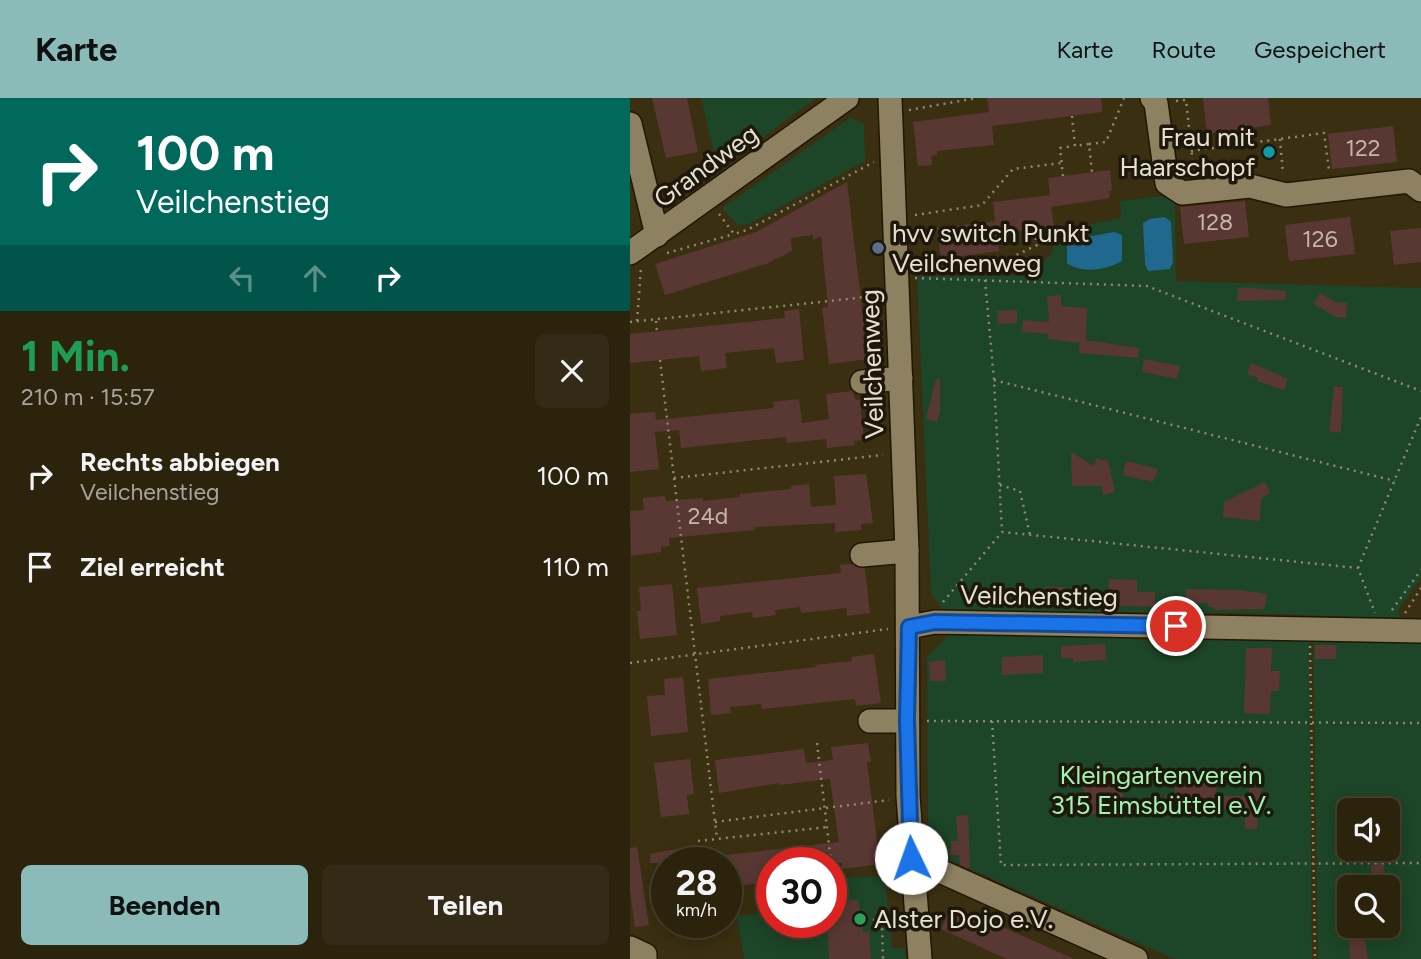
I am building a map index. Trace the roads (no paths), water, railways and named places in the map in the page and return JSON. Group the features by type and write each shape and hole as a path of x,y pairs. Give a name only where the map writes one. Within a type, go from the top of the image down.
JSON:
{"street":[{"name":"Grandweg","path":"642,248 847,98"},
{"name":"Veilchenweg","path":"890,98 894,218 904,273 901,378 909,627 908,796 920,959"},
{"path":"1154,101 1167,183 1182,192 1250,186 1286,195 1409,181 1421,190"},
{"path":"630,124 642,248"},
{"path":"862,382 901,378"},
{"path":"862,555 907,551"},
{"name":"Veilchenstieg","path":"909,627 935,622 1398,630"},
{"path":"870,721 907,720"},
{"path":"911,858 1112,954 1136,959"},
{"path":"630,948 645,955 645,959"}],"water":[{"path":"1165,217 1171,222 1173,262 1170,269 1148,271 1145,264 1143,223"},
{"path":"1114,232 1122,235 1122,261 1094,270 1079,269 1067,263 1067,246 1071,240"}],"place":[{"name":"Frau mit Haarschopf","path":"1269,152"},
{"name":"hvv switch Punkt Veilchenweg","path":"878,248"},
{"name":"Alster Dojo e.V.","path":"860,919"}],"park label":[{"name":"Kleingartenverein 315 Eimsbüttel e.V.","path":"1161,790"}]}
